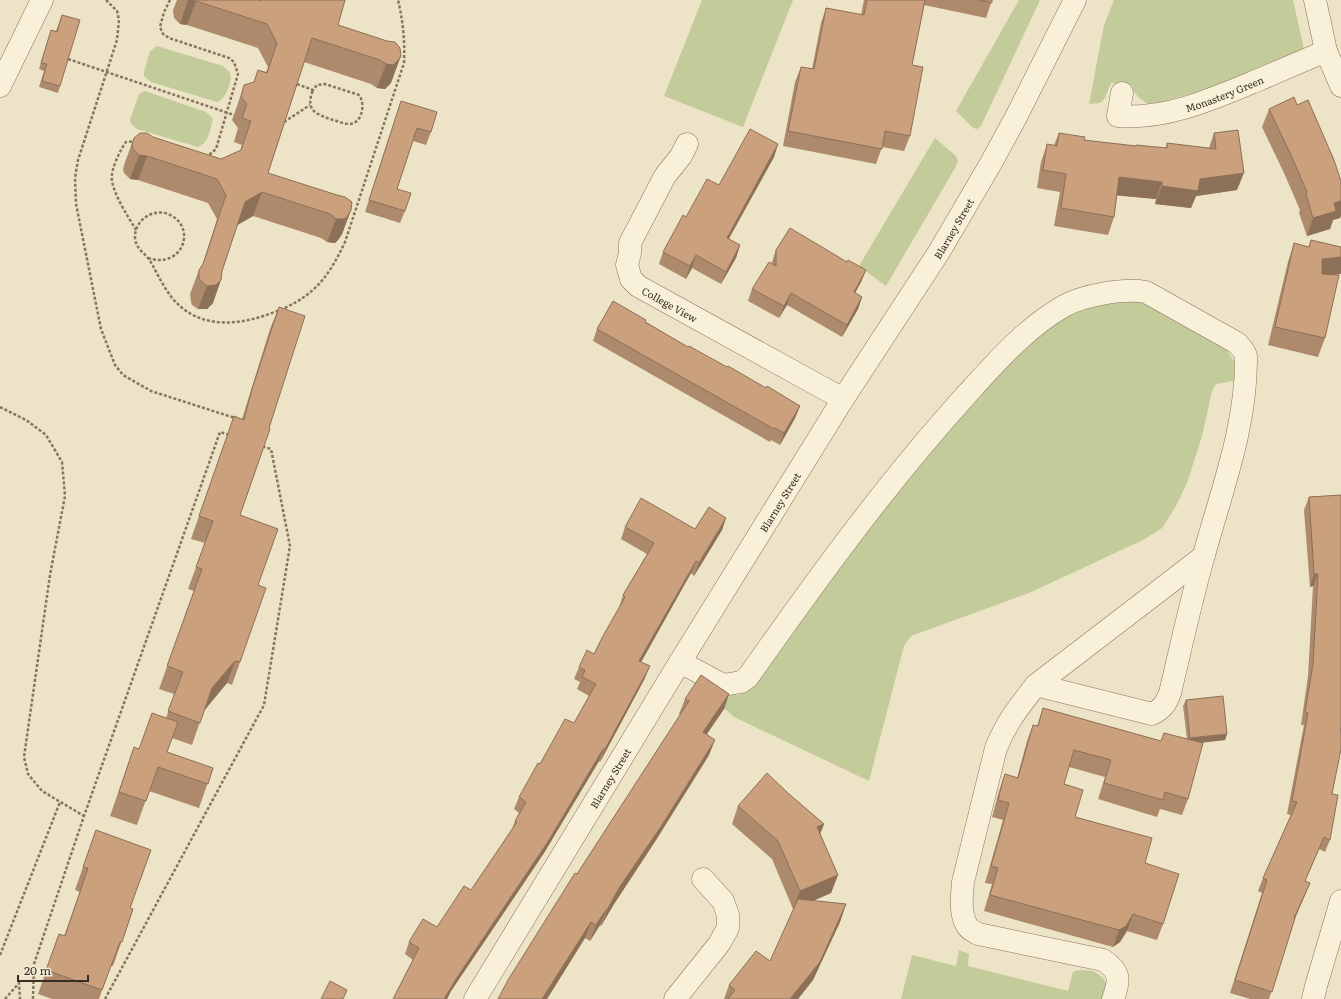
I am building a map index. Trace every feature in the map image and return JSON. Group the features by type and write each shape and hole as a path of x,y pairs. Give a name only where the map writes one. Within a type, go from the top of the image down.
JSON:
{"street":[{"path":"0,86 42,0"},
{"name":"Blarney Street","path":"475,999 680,662 843,399 919,283 965,208 1015,119 1075,0"},
{"path":"1315,0 1326,51 1341,86"},
{"name":"Monastery Green","path":"1122,93 1118,116 1134,117 1182,108 1219,96 1326,51"},
{"name":"College View","path":"687,144 681,156 665,176 630,243 630,253 627,265 631,279 638,286 843,399"},
{"path":"680,662 723,685 741,682 748,677 888,488 931,434 1014,345 1037,324 1063,307 1081,299 1126,290 1146,292 1237,344 1246,356 1243,404 1239,430 1203,557 1170,693 1161,710 1152,714 1036,684"},
{"path":"1113,999 1118,986 1118,976 1112,966 1103,960 978,934 968,928 963,917 963,882 996,748 1004,729 1015,711 1036,684 1203,557"},
{"path":"675,999 719,944 728,928 728,915 723,901 703,879"},
{"path":"1313,999 1341,901"}],"path":[{"path":"106,0 117,10 119,20 117,40 78,160 75,178 75,191 95,299 109,352 115,365 123,375 151,391 237,419"},
{"path":"170,0 164,12 160,27 163,34 169,38 229,58 234,62 238,74 228,113 216,150 205,158"},
{"path":"148,258 166,290 179,306 192,315 206,320 238,322 257,319 296,303 310,294 321,283 336,261 345,242 404,63 405,47 398,0"},
{"path":"68,59 234,115"},
{"path":"297,84 313,90"},
{"path":"325,84 359,95 362,99 362,112 354,122 349,124 318,115 310,105 310,98 313,90 318,85 325,84"},
{"path":"284,122 310,105"},
{"path":"136,231 116,193 111,179 122,147 126,142 140,140"},
{"path":"159,212 167,213 179,222 183,229 183,245 172,258 156,261 148,258 137,246 136,231 139,223 151,214 159,212"},
{"path":"0,407 26,420 46,435 62,462 65,496 50,575 24,757 28,774 42,791 84,816"},
{"path":"33,999 34,964 84,816 220,432 235,437"},
{"path":"105,999 264,705 290,546 272,449 257,444"},
{"path":"0,955 60,802"},
{"path":"5,999 19,983 20,999"}],"green space":[{"path":"702,0 793,0 743,127 664,96"},
{"path":"1019,0 1040,0 981,126 977,129 973,128 956,111"},
{"path":"1114,0 1293,0 1304,49 1233,80 1150,105 1134,92 1131,85 1111,83 1105,98 1100,103 1089,104 1104,25"},
{"path":"157,46 223,66 228,70 231,76 223,98 217,102 151,82 144,76 144,72 150,51"},
{"path":"145,91 206,112 213,119 205,142 198,147 134,127 130,120 139,94"},
{"path":"935,138 956,156 958,161 886,286 859,266"},
{"path":"1139,300 1226,349 1234,361 1238,380 1216,384 1212,391 1202,436 1187,483 1176,506 1162,528 1143,540 1029,593 911,636 904,646 869,781 734,717 718,703 720,692 738,695 748,691 896,491 1022,349 1049,327 1096,301"},
{"path":"959,950 969,954 968,966 1068,991 1073,972 1082,970 1092,971 1101,976 1106,983 1107,989 1105,999 901,999 912,955 956,966"}],"building":[{"path":"188,0 345,0 338,25 387,41 395,42 400,48 401,56 393,65 386,64 380,60 312,38 268,173 345,197 352,202 351,210 344,219 336,219 330,214 262,192 245,202 222,271 221,280 216,285 207,286 199,278 199,270 203,264 226,195 217,179 147,156 139,155 133,149 132,145 134,138 140,133 147,133 153,137 221,159 241,150 251,121 242,118 247,104 241,97 244,85 254,82 258,70 267,73 277,43 267,24 196,1"},
{"path":"867,0 925,0 912,65 923,67 910,136 885,131 882,149 788,131 801,67 814,69 826,8 864,15"},
{"path":"979,0 992,0 992,3"},
{"path":"62,15 80,20 60,86 42,81 47,64 41,63 51,30 57,32"},
{"path":"1294,97 1297,105 1308,100 1334,160 1341,181 1341,201 1334,203 1336,211 1313,218 1306,194 1307,192 1269,109"},
{"path":"401,101 437,112 431,132 417,128 397,189 411,193 405,211 369,200"},
{"path":"750,129 778,144 727,238 740,245 726,272 696,255 690,266 663,252 683,215 686,217 707,179 719,185"},
{"path":"1238,130 1244,173 1200,179 1198,191 1162,186 1162,182 1119,177 1114,217 1061,208 1066,174 1043,170 1047,144 1057,146 1059,133 1085,137 1084,140 1136,146 1167,148 1167,143 1216,149 1214,133"},
{"path":"790,228 847,262 848,260 866,270 854,292 862,297 847,325 791,293 784,306 752,289 769,262 776,266 776,250"},
{"path":"1311,240 1341,247 1341,257 1322,259 1322,274 1339,275 1325,338 1275,327 1294,243 1309,247"},
{"path":"613,301 688,347 689,346 727,367 728,366 766,388 767,386 800,406 784,433 775,428 774,429 597,329"},
{"path":"279,307 305,316 269,428 270,429 240,515 278,529 258,585 266,588 240,662 235,661 212,688 200,723 168,711 183,672 167,666 202,569 196,567 213,521 199,516 234,416 244,420 252,389"},
{"path":"1341,495 1341,749 1332,794 1338,795 1330,840 1324,837 1305,881 1310,883 1294,918 1272,992 1235,980 1267,880 1263,878 1297,802 1292,801 1308,713 1305,712 1313,664 1318,574 1314,574 1309,497"},
{"path":"641,498 695,529 709,507 726,518 699,563 696,561 639,661 650,666 605,749 603,749 549,840 444,999 393,999 419,948 409,942 423,919 437,927 464,886 471,890 517,822 515,821 526,802 519,797 538,763 540,764 565,719 574,723 596,684 582,677 585,670 579,667 587,650 594,654 625,597 623,595 654,543 625,527"},
{"path":"701,675 729,694 703,732 715,740 662,825 619,888 607,910 596,925 591,922 542,999 498,999 508,980 575,873 577,874 689,701 685,699"},
{"path":"1223,696 1227,734 1190,738 1186,700"},
{"path":"1043,708 1161,741 1164,733 1203,743 1188,799 1165,792 1163,800 1104,783 1111,760 1074,750 1064,784 1083,790 1075,817 1152,838 1145,863 1179,874 1163,924 1133,914 1126,926 1119,930 990,895 998,868 991,866 1009,803 998,800 1003,780 1005,774 1018,778 1033,725 1038,726"},
{"path":"152,713 178,722 167,752 213,768 208,784 158,767 146,801 119,792 134,747 139,749"},
{"path":"767,773 824,824 817,827 838,875 800,891 778,841 738,806"},
{"path":"96,830 151,850 130,908 133,909 122,942 120,942 102,990 46,970 59,934 65,936 88,868 83,867"},
{"path":"798,899 846,904 820,962 790,999 728,999 735,990 729,985 756,951 770,961"},
{"path":"330,981 347,990 343,999 321,999"}]}
